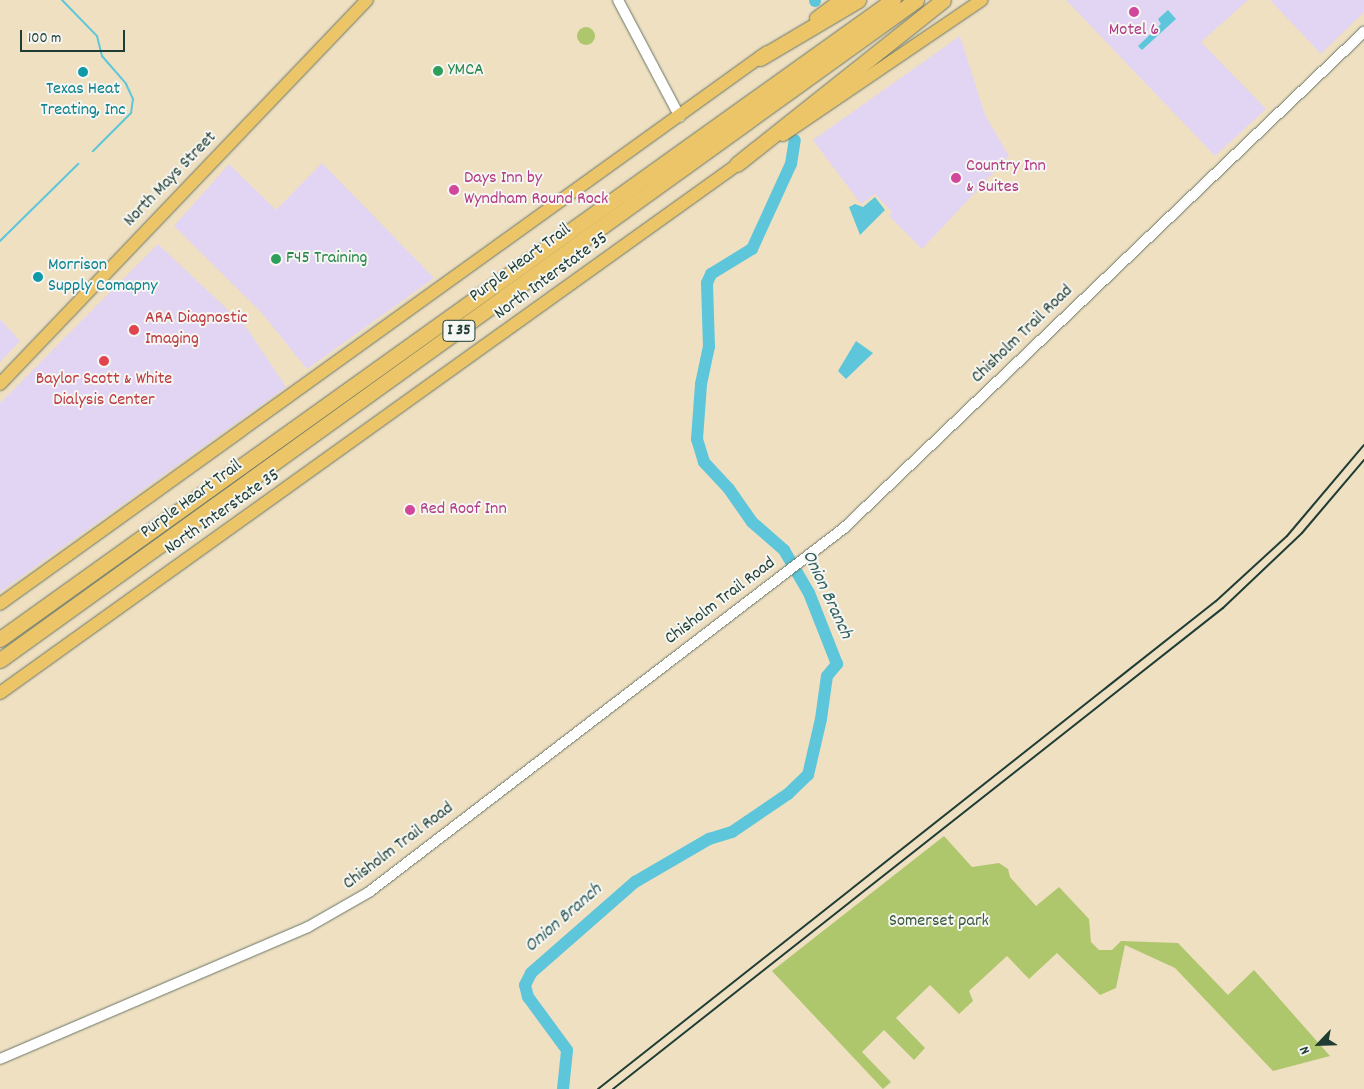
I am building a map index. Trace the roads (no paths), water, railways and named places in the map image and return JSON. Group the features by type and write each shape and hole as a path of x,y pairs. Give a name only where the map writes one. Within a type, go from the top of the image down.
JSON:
{"highway":[{"path":"760,58 858,0"},
{"name":"Purple Heart Trail","path":"0,639 893,0"},
{"name":"Purple Heart Trail","path":"0,660 916,0"},
{"path":"737,164 943,0"}],"main road":[{"name":"North Mays Street","path":"0,384 367,0"},
{"path":"0,604 680,117 840,0"},
{"name":"North Interstate 35","path":"0,693 737,164 878,72 982,0"}],"street":[{"path":"618,0 680,117"},
{"name":"Chisholm Trail Road","path":"0,1059 336,914 369,892 844,528 1364,32"}],"water":[{"path":"1168,10 1176,19 1142,50 1138,46 1161,24 1158,19"},
{"path":"875,197 885,210 860,235 849,207 855,204 863,207"},
{"path":"856,341 873,353 846,379 838,371"}],"waterway":[{"path":"62,0 97,36 102,56 126,84 133,99 131,113 93,151"},
{"name":"Onion Branch","path":"563,1089 567,1050 528,997 525,985 531,973 635,882 709,839 732,832 788,794 808,775 821,719 827,676 837,664 809,593 784,550 752,522 729,489 704,462 697,439 701,384 709,347 707,283 711,274 752,249 791,164 795,140"},
{"path":"0,241 78,164"}],"railway":[{"path":"598,1089 1216,601 1287,536 1364,445"},
{"path":"613,1089 1223,608 1302,533 1364,460"}],"place":[{"name":"Motel 6","path":"1134,12"},
{"name":"YMCA","path":"438,71"},
{"name":"Texas Heat Treating, Inc","path":"83,72"},
{"name":"Country Inn & Suites","path":"956,178"},
{"name":"Days Inn by Wyndham Round Rock","path":"454,190"},
{"name":"F45 Training","path":"276,259"},
{"name":"Morrison Supply Comapny","path":"38,277"},
{"name":"ARA Diagnostic Imaging","path":"134,330"},
{"name":"Baylor Scott & White Dialysis Center","path":"104,361"},
{"name":"Red Roof Inn","path":"410,510"}],"park label":[{"name":"Somerset park","path":"939,922"}]}
